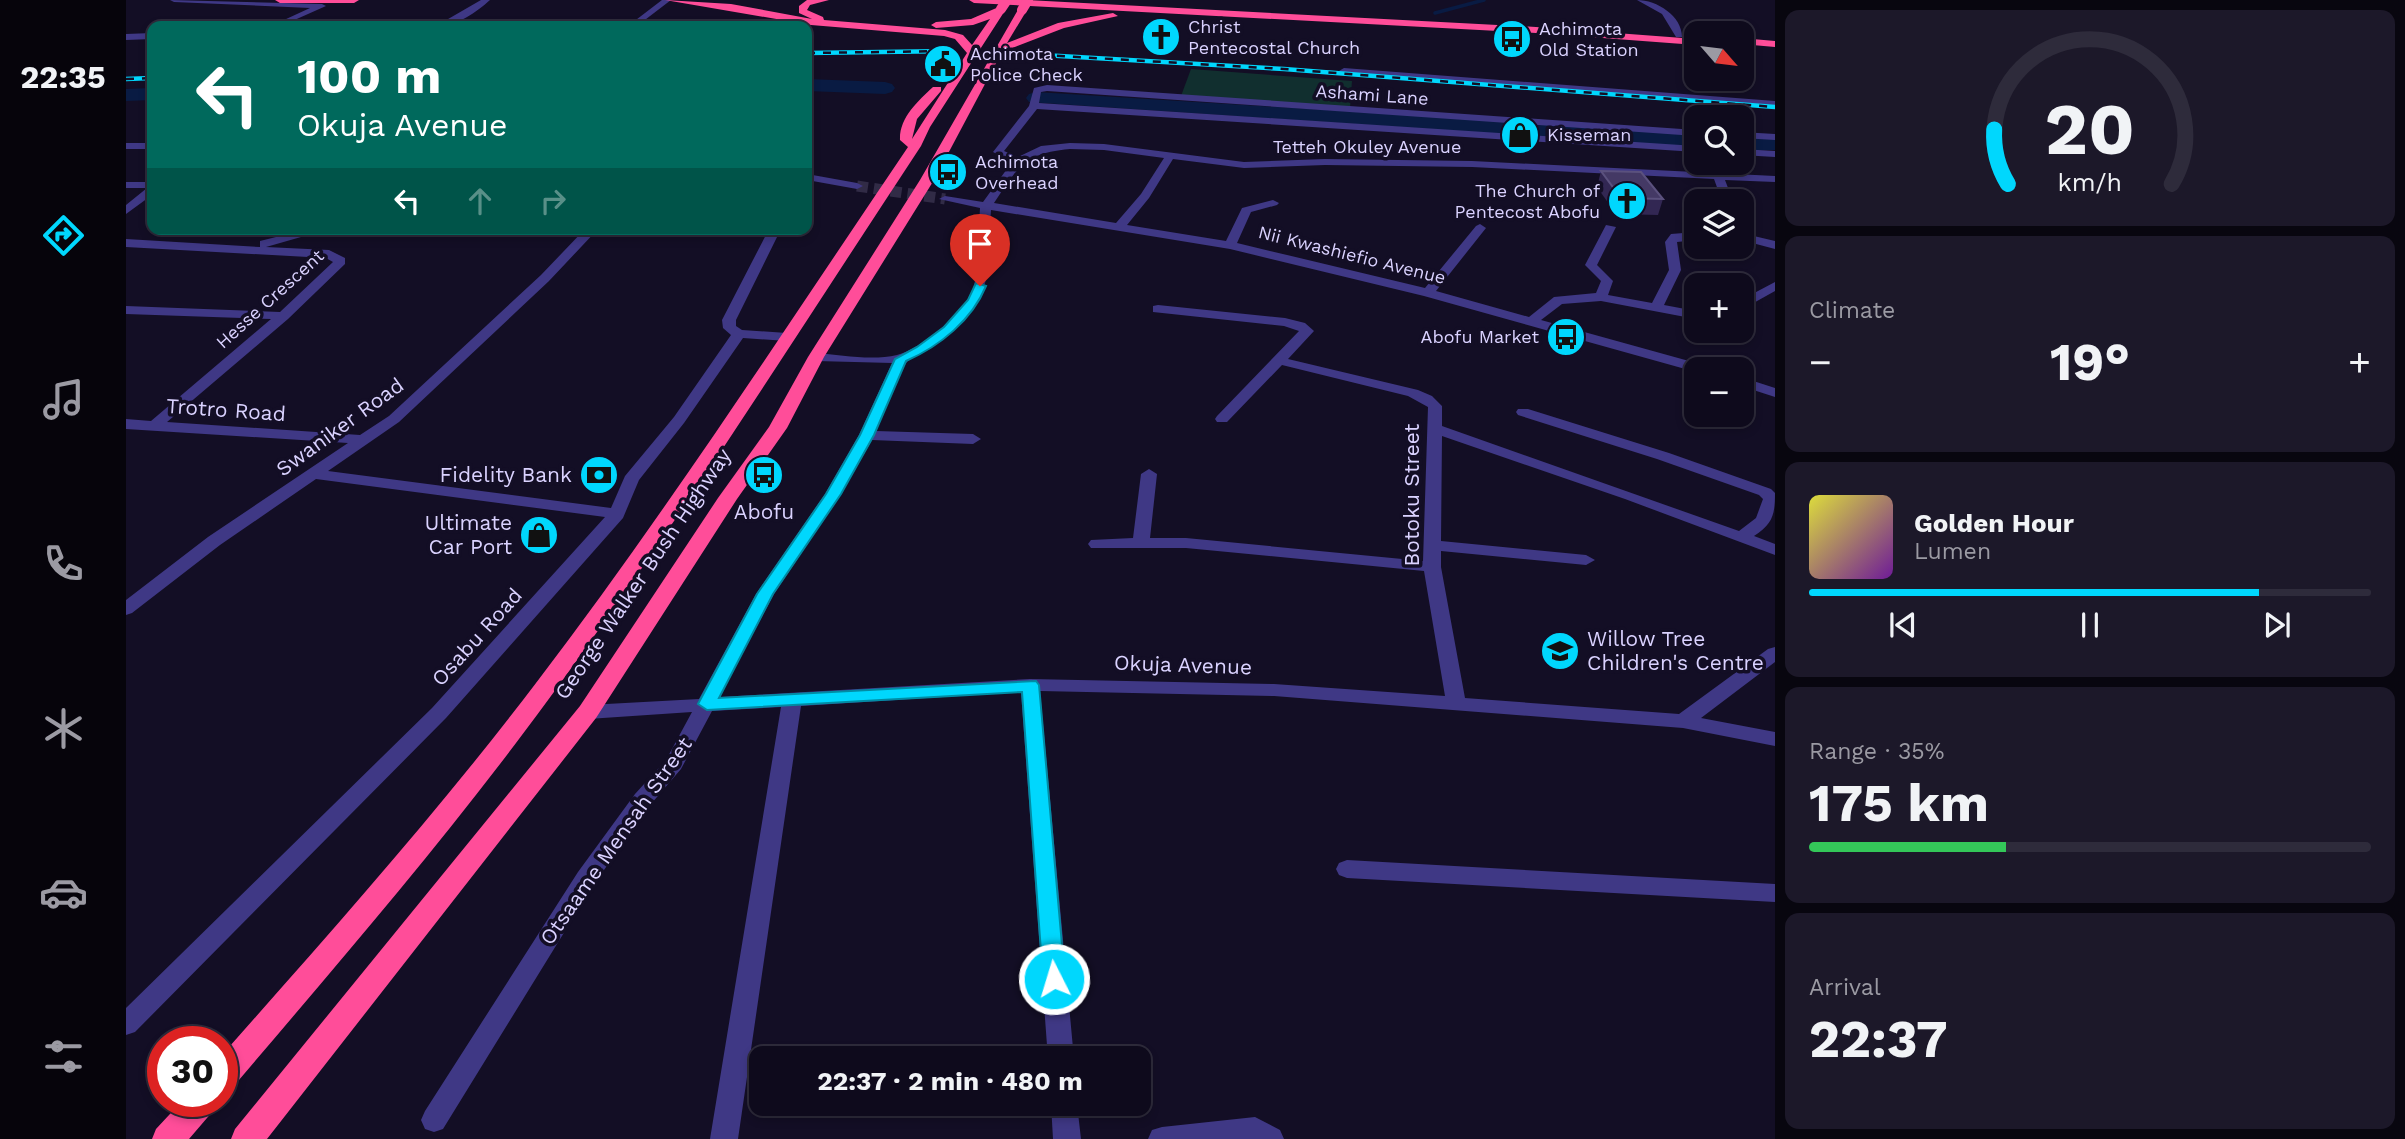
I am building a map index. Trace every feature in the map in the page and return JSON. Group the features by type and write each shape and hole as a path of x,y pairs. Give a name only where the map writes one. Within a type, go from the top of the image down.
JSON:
{"highway":[{"path":"280,0 354,0"},
{"path":"668,0 731,7 802,21"},
{"path":"824,0 807,3 802,11 815,18 830,20 916,25 957,24 1002,7"},
{"path":"974,0 1187,4 1213,11"},
{"name":"George Walker Bush Highway","path":"247,1139 588,712 778,428 816,357 927,180 1028,0"},
{"path":"1098,0 1264,8 1684,39"},
{"path":"1230,2 1264,8"},
{"path":"789,7 793,15 805,21"},
{"name":"George Walker Bush Highway","path":"238,1058 439,822 545,688 647,546 915,146 1002,7"},
{"path":"998,50 1046,30 1083,20 1213,11 1684,38"},
{"path":"812,22 945,33 959,37 973,53"},
{"path":"1754,45 1775,47"},
{"path":"168,1139 188,1117"}],"street":[{"path":"174,0 323,6"},
{"path":"287,21 335,0"},
{"path":"449,21 486,0"},
{"path":"639,21 668,0"},
{"path":"1642,0 1666,13 1674,21 1680,38"},
{"path":"126,37 147,36"},
{"path":"1344,71 1775,104"},
{"name":"Ashami Lane","path":"1034,106 1037,90 1047,88 1684,132"},
{"path":"816,357 901,359 936,339 974,301 980,286 986,206 1018,161 998,152 1034,106 1684,148"},
{"path":"1754,135 1775,136"},
{"name":"Tetteh Okuley Avenue","path":"1018,161 1045,148 1070,145 1244,165 1379,162 1775,179"},
{"path":"126,146 147,146"},
{"path":"1754,153 1775,155"},
{"path":"1120,226 1145,196 1170,156"},
{"path":"1718,176 1723,189"},
{"path":"812,178 857,186"},
{"path":"126,185 147,187"},
{"path":"126,211 147,192"},
{"name":"Nii Kwashiefio Avenue","path":"945,199 1230,245 1428,293 1684,364"},
{"path":"1230,245 1246,210 1273,202"},
{"path":"1601,297 1607,281 1603,275 1594,271 1591,265 1610,227"},
{"path":"1428,293 1480,228"},
{"path":"247,249 300,235"},
{"name":"Swaniker Road","path":"126,609 214,541 394,419 499,322 586,235"},
{"path":"772,235 729,320 730,328 738,334 786,337"},
{"path":"1656,308 1675,271 1671,242 1675,237 1684,237"},
{"path":"1754,240 1775,245"},
{"name":"Hesse Crescent","path":"126,243 329,254 340,260 283,316 154,426"},
{"path":"1754,298 1775,286"},
{"path":"1529,323 1559,300 1601,297 1684,314"},
{"path":"1158,309 1285,322 1305,328 1306,334 1222,419"},
{"path":"126,310 283,316"},
{"name":"Osabu Road","path":"126,1024 439,713 617,514 631,479 680,420 738,334"},
{"name":"Otsaame Mensah Street","path":"434,1120 586,878 643,799 674,764 765,594 833,494 867,435 901,359"},
{"name":"Botoku Street","path":"1281,361 1413,393 1427,398 1436,406 1432,567 1457,703"},
{"path":"1754,386 1775,393"},
{"path":"1523,412 1663,456 1765,492 1771,498 1769,512 1763,524 1741,537"},
{"name":"Trotro Road","path":"126,424 365,440"},
{"path":"1434,429 1775,551"},
{"path":"867,435 973,439"},
{"path":"316,474 617,514"},
{"path":"1141,543 1149,474"},
{"path":"1097,544 1186,543 1432,567"},
{"path":"1434,545 1586,559"},
{"path":"1683,721 1775,653"},
{"path":"1030,685 1059,1046"},
{"name":"Okuja Avenue","path":"588,712 1030,685 1160,686 1457,703 1683,721 1775,739"},
{"path":"724,1139 792,699"},
{"path":"1348,869 1775,893"},
{"path":"1065,1116 1067,1139"},
{"path":"1162,1139 1255,1129 1270,1139"}],"green space":[{"path":"1191,69 1352,81 1350,108 1181,96"}],"building":[{"path":"1601,171 1641,172 1663,199 1621,198"}],"waterway":[{"path":"1435,13 1484,0"},
{"path":"812,85 885,88"},
{"path":"126,95 147,94"},
{"path":"1036,98 1684,139"},
{"path":"1754,143 1775,143"}],"tunnel":[{"path":"857,186 945,199"}],"railway":[{"path":"812,53 954,51"},
{"path":"1025,54 1284,69 1775,107"},
{"path":"126,79 147,78"}],"place":[{"name":"Christ Pentecostal Church","path":"1161,37"},
{"name":"Achimota Old Station","path":"1512,39"},
{"name":"Achimota Police Check","path":"943,64"},
{"name":"Kisseman","path":"1520,135"},
{"name":"Achimota Overhead","path":"948,172"},
{"name":"The Church of Pentecost Abofu","path":"1627,201"},
{"name":"Abofu Market","path":"1566,337"},
{"name":"Fidelity Bank","path":"599,475"},
{"name":"Abofu","path":"764,475"},
{"name":"Ultimate Car Port","path":"539,535"},
{"name":"Willow Tree Children's Centre","path":"1560,651"}],"route":[{"path":"980,286 974,301 948,329 922,349 901,359 867,435 833,494 765,594 707,704 1030,685 1054,979"}]}
